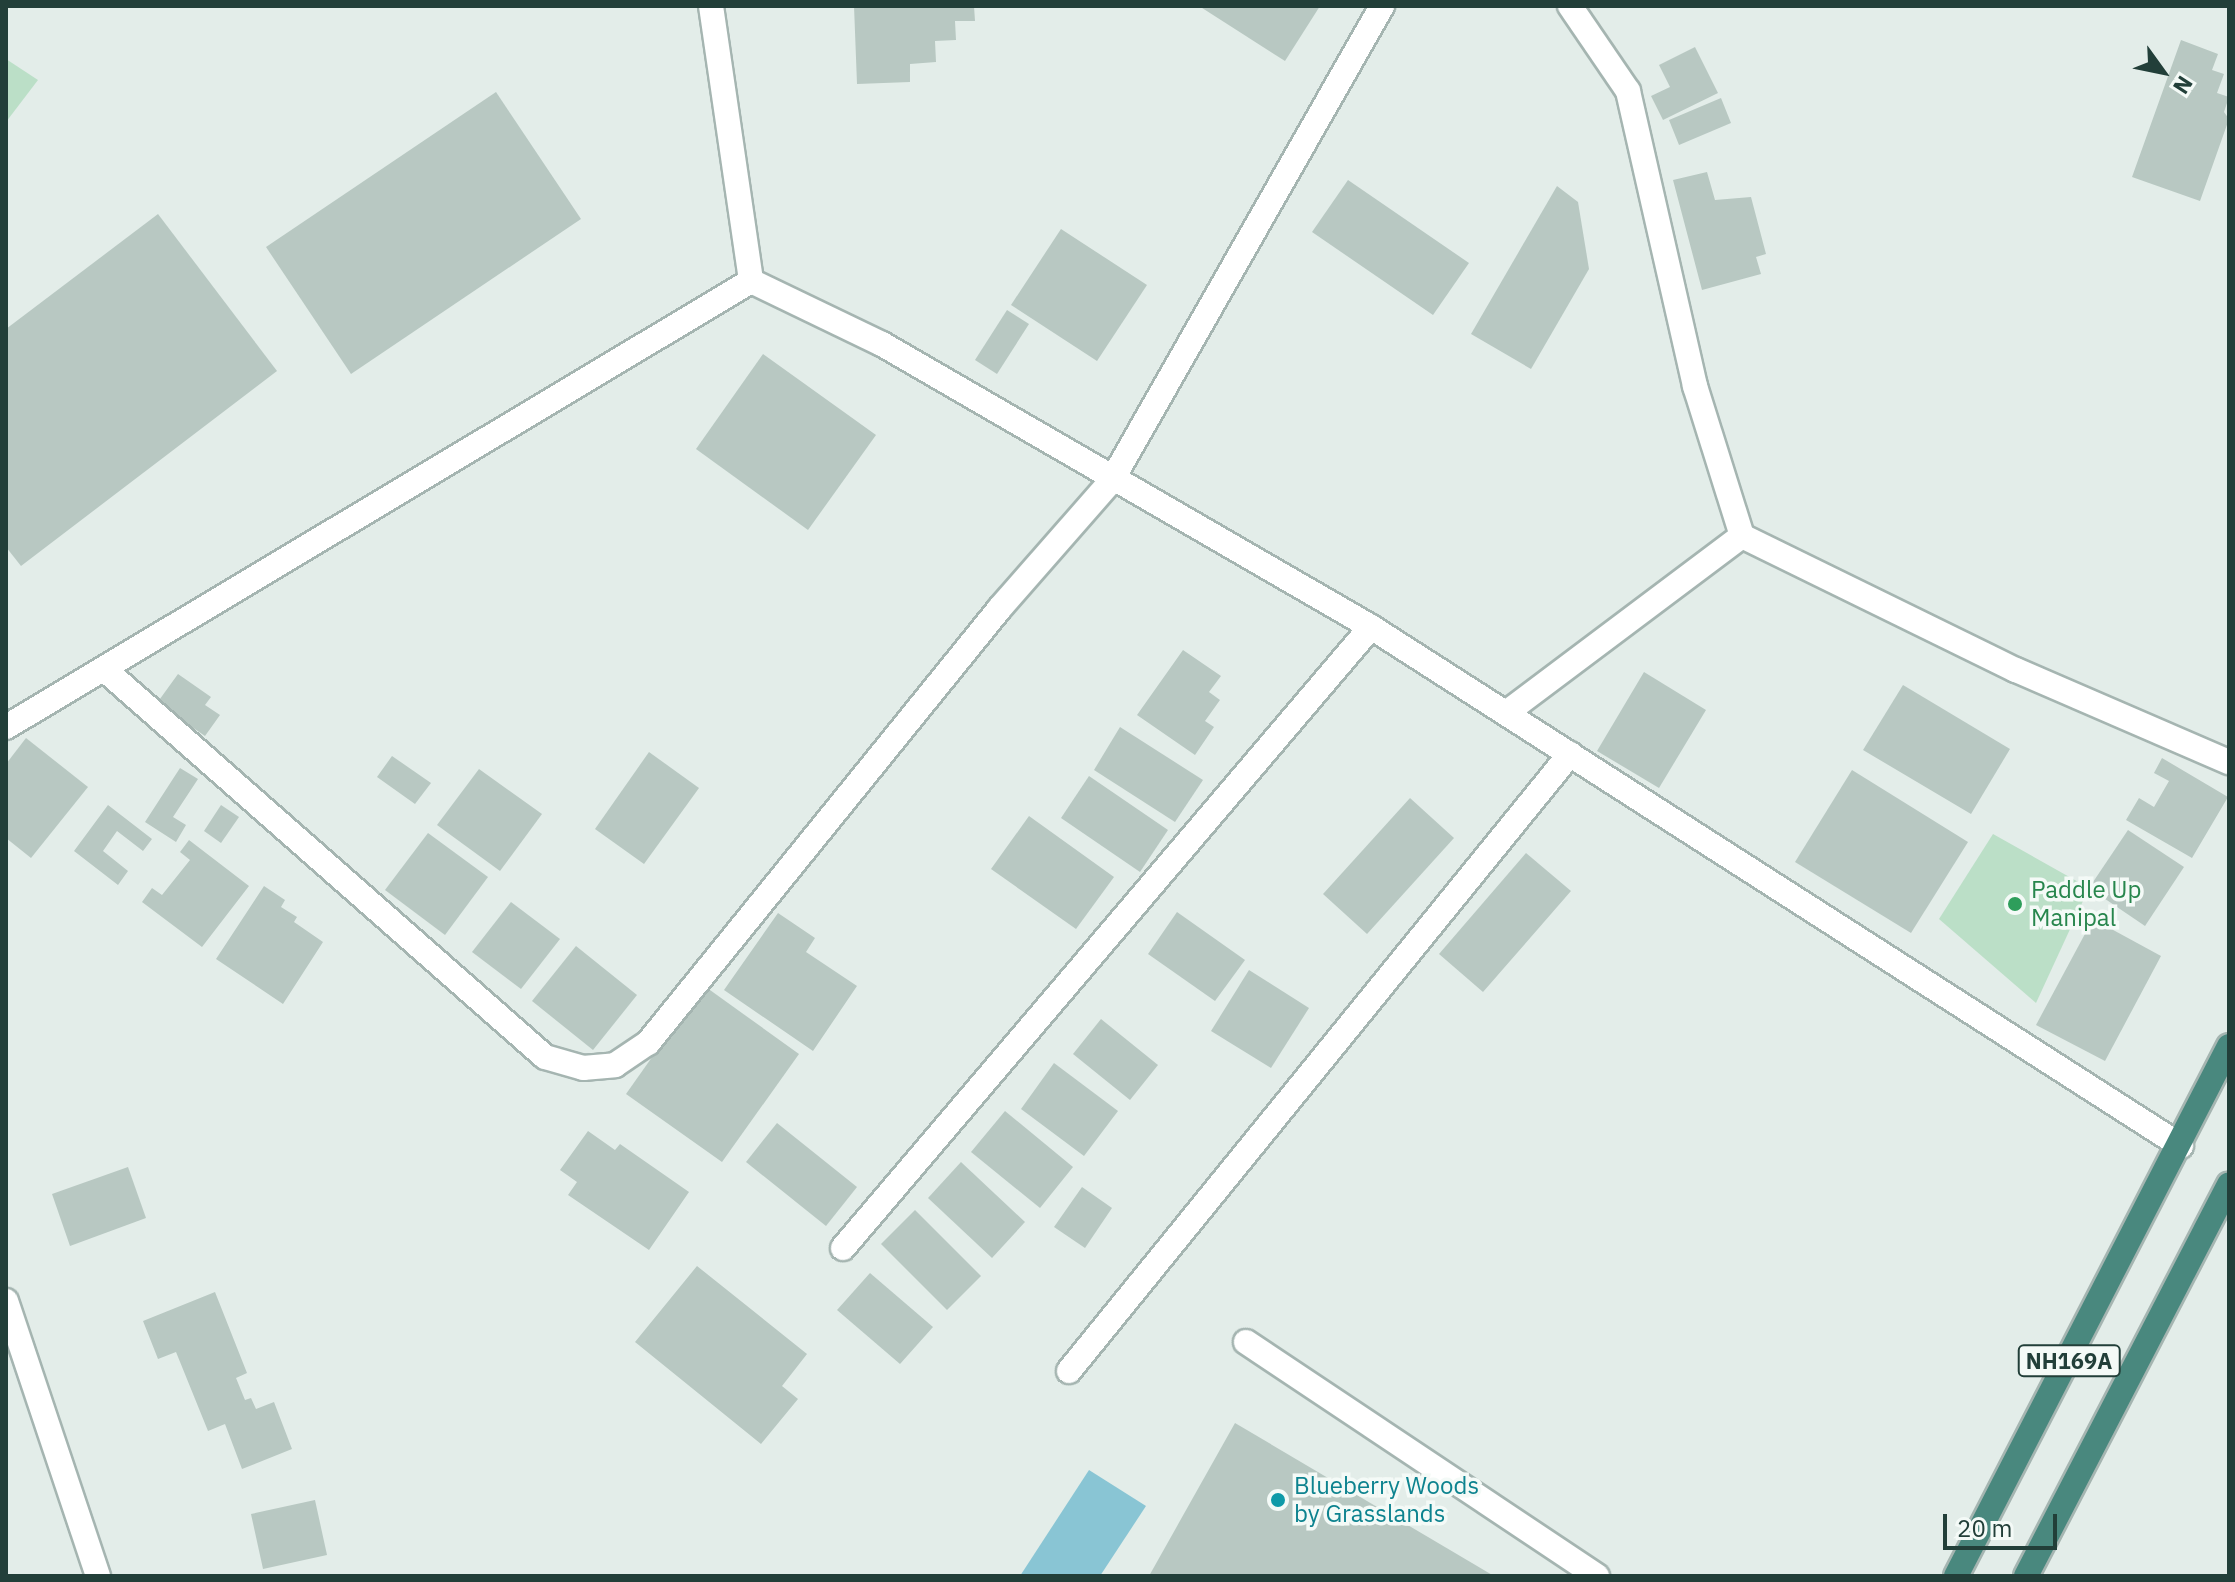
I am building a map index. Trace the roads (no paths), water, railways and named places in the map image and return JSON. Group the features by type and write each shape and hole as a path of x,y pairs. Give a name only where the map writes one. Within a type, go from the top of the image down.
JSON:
{"highway":[{"name":"NH169A","path":"1956,1576 2181,1146 2229,1046"},
{"name":"NH169A","path":"2026,1576 2229,1185"}],"street":[{"path":"711,6 751,281"},
{"path":"104,669 545,1057 583,1068 615,1065 648,1043 1000,608 1112,480 1382,6"},
{"path":"1570,6 1628,91 1695,386 1742,536 2016,670 2229,762"},
{"path":"751,281 882,344 1112,480 1371,627 2181,1146"},
{"path":"6,727 751,281"},
{"path":"1506,713 1742,536"},
{"path":"843,1248 1371,627"},
{"path":"1069,1371 1570,754"},
{"path":"6,1301 98,1576"},
{"path":"1246,1342 1597,1576"}],"water":[{"path":"1089,1470 1146,1506 1100,1576 1020,1576"}],"place":[{"name":"Paddle Up Manipal","path":"2015,904"},
{"name":"Blueberry Woods by Grasslands","path":"1278,1500"}]}
